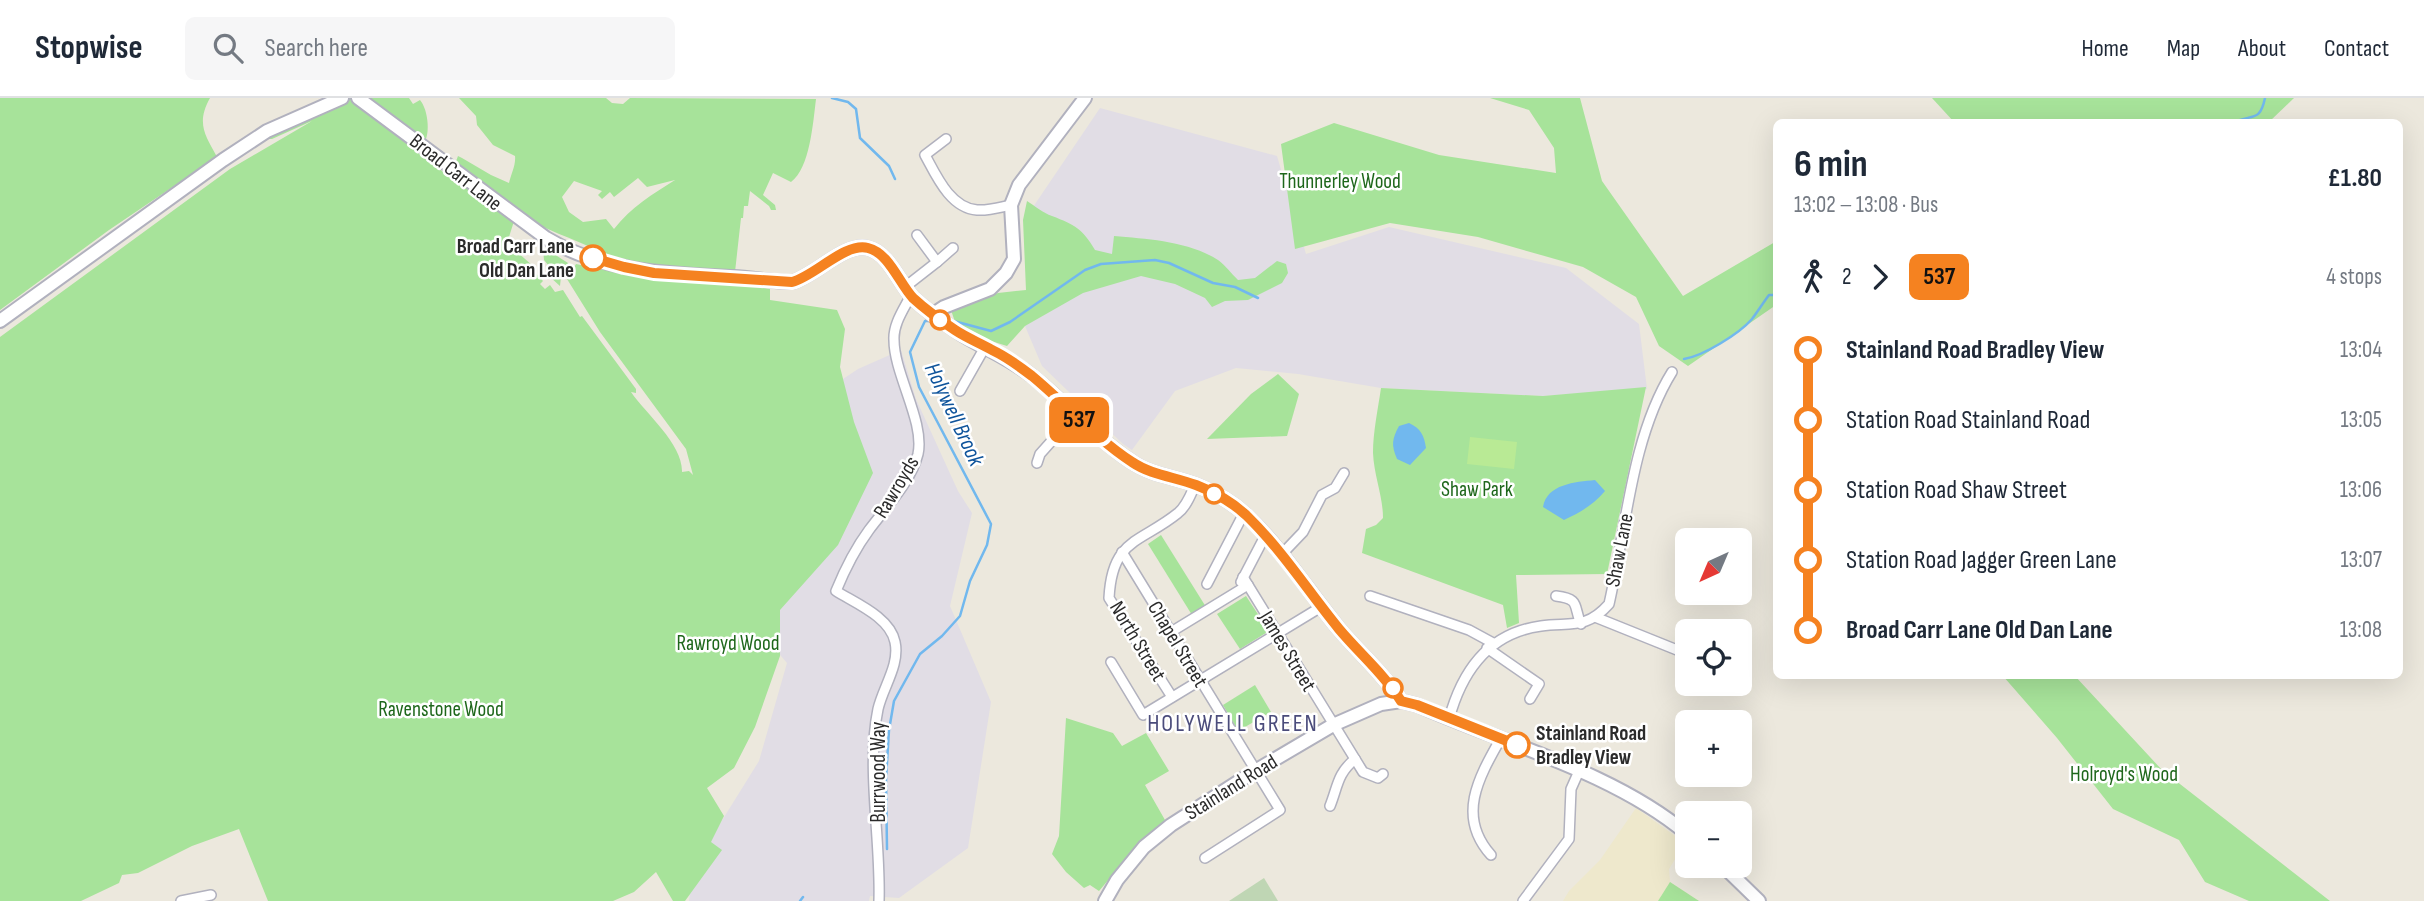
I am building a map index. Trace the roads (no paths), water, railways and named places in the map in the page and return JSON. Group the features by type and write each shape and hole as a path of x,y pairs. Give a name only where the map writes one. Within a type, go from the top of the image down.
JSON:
{"street":[{"path":"0,321 267,131 342,98"},
{"name":"Broad Carr Lane","path":"358,98 519,220 566,250 654,273 786,282 800,280 848,251 864,247 883,257 908,291 933,315 1012,361 1134,464 1195,485 1226,500 1244,513 1282,554 1321,607 1391,685 1401,701"},
{"path":"933,315 944,307 990,289 1006,273 1014,259 1011,205 1019,185 1085,98"},
{"path":"946,139 925,155 943,187 964,206 978,210 1011,205"},
{"path":"917,235 937,262"},
{"path":"908,291 953,248"},
{"name":"Rawroyds","path":"836,591 845,567 895,495 915,463 918,452 916,428 893,339 908,291"},
{"path":"960,391 985,346"},
{"name":"Shaw Lane","path":"1595,617 1609,604 1635,474 1657,402 1671,372"},
{"path":"1037,463 1040,454 1074,416"},
{"path":"1282,554 1303,532 1322,495 1335,488 1344,473"},
{"path":"1125,548 1181,512 1195,485"},
{"path":"1207,584 1244,513"},
{"path":"1171,632 1235,593 1246,581 1265,536"},
{"name":"Chapel Street","path":"1125,548 1171,632 1280,810 1205,858"},
{"name":"North Street","path":"1125,548 1110,582 1109,598 1172,697"},
{"name":"James Street","path":"1246,581 1363,772 1378,778 1383,774"},
{"name":"Burrwood Way","path":"836,591 881,620 888,627 895,643 894,662 878,708 874,747 879,901"},
{"path":"1370,596 1469,630 1539,684 1530,699"},
{"path":"1556,596 1569,598 1577,606 1581,624"},
{"path":"1111,662 1143,715 1321,607"},
{"path":"1449,719 1466,676 1490,646 1514,631 1541,625 1581,624 1595,617 1675,649"},
{"path":"1401,701 1501,738 1579,771 1665,815 1675,824"},
{"name":"Stainland Road","path":"1105,901 1117,880 1143,847 1171,825 1255,771 1334,725 1381,704 1401,701"},
{"path":"1491,855 1483,846 1472,809 1478,781 1501,738"},
{"path":"1331,806 1340,773 1355,759"},
{"path":"1523,901 1569,839 1572,819 1569,804 1571,789 1579,771"},
{"path":"1735,878 1759,901"},
{"path":"181,901 211,895"}],"water":[{"path":"1409,423 1421,433 1426,448 1410,465 1397,459 1393,446 1399,426"},
{"path":"1595,480 1605,491 1576,514 1564,520 1543,507 1550,493 1556,489 1571,483"}],"waterway":[{"path":"832,98 848,102 856,109 860,138 889,166 895,179"},
{"name":"Holywell Brook","path":"2244,119 2261,111 2265,98"},
{"name":"Holywell Brook","path":"950,320 991,331 1010,322 1085,270 1101,264 1155,260 1169,263 1213,283 1235,287 1258,298"},
{"name":"Holywell Brook","path":"1684,359 1701,354 1730,337 1752,319 1769,295 1773,295"},
{"name":"Holywell Brook","path":"887,849 886,779 894,701 920,654 942,636 960,616 970,581 987,545 991,524 919,387 910,352 925,321 933,321"},
{"name":"Holywell Brook","path":"800,901 803,897"}],"place":[{"name":"Broad Carr Lane Old Dan Lane","path":"593,258"},
{"name":"Stainland Road Bradley View","path":"1517,745"}],"district":[{"name":"HOLYWELL GREEN","path":"1233,723"}],"park label":[{"name":"Thunnerley Wood","path":"1340,181"},
{"name":"Shaw Park","path":"1477,489"},
{"name":"Rawroyd Wood","path":"728,643"},
{"name":"Ravenstone Wood","path":"441,709"},
{"name":"Holroyd's Wood","path":"2124,774"}]}
